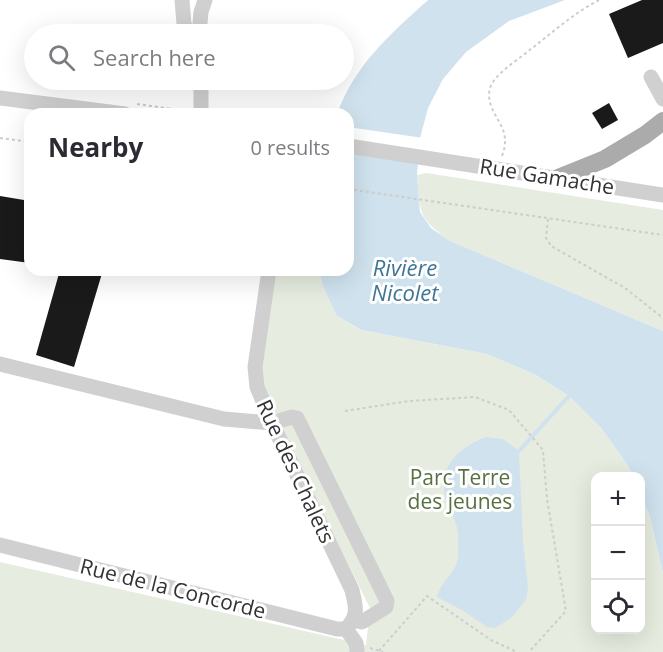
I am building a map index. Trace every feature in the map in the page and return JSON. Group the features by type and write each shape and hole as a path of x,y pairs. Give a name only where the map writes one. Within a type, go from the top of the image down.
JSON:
{"main road":[{"path":"558,178 605,159 645,135 663,121"}],"street":[{"path":"182,0 184,24"},
{"path":"200,24 205,0"},
{"path":"651,77 663,99"},
{"path":"201,90 201,108"},
{"path":"0,98 78,108"},
{"name":"Rue Gamache","path":"354,147 663,195"},
{"name":"Rue des Chalets","path":"268,276 255,367 257,387 352,590 356,606 350,624"},
{"path":"0,364 224,419 272,423 292,417 300,420 387,602 386,607 362,622 350,624 357,652"},
{"name":"Rue de la Concorde","path":"0,544 337,629 350,624"}],"path":[{"path":"502,156 506,148 504,129 489,97 493,81 511,64 574,15 598,0"},
{"path":"0,138 24,141"},
{"path":"354,190 663,235"},
{"path":"548,218 546,238 551,246 625,288 663,318"},
{"path":"345,411 409,400 475,397 509,410 543,450 547,499 566,611 529,652"},
{"path":"379,651 427,596 491,640 517,652"}],"green space":[{"path":"426,173 663,210 663,331 450,241 426,220 420,207 417,175"},
{"name":"Parc Terre des jeunes","path":"268,276 320,276 323,287 337,316 360,330 487,354 536,375 569,396 601,428 631,472 591,472 591,634 645,634 645,505 663,573 663,652 0,652 0,562 366,645 370,608 277,422 252,387"}],"water":[{"name":"Rivière Nicolet","path":"428,0 565,0 509,21 466,52 443,79 428,108 420,138 417,175 420,212 431,228 450,241 663,331 663,573 645,505 645,472 631,472 601,428 569,396 536,375 487,354 361,330 337,316 323,287 320,276 354,276 354,108 339,108 348,90 354,90 354,80 387,38"},
{"path":"486,437 503,439 519,451 523,541 528,588 526,600 511,618 495,628 487,627 437,597 457,563 458,557 457,528 444,490 446,471 455,456 469,445"}],"pier":[{"path":"354,128 423,138 421,164 354,154"}],"building":[{"path":"642,0 663,0 663,43 628,58 609,14"},
{"path":"609,103 618,120 602,129 592,113"},
{"path":"0,196 24,200 24,262 0,259"},
{"path":"58,276 101,276 74,367 36,355"}],"waterway":[{"path":"519,451 569,396"}]}
